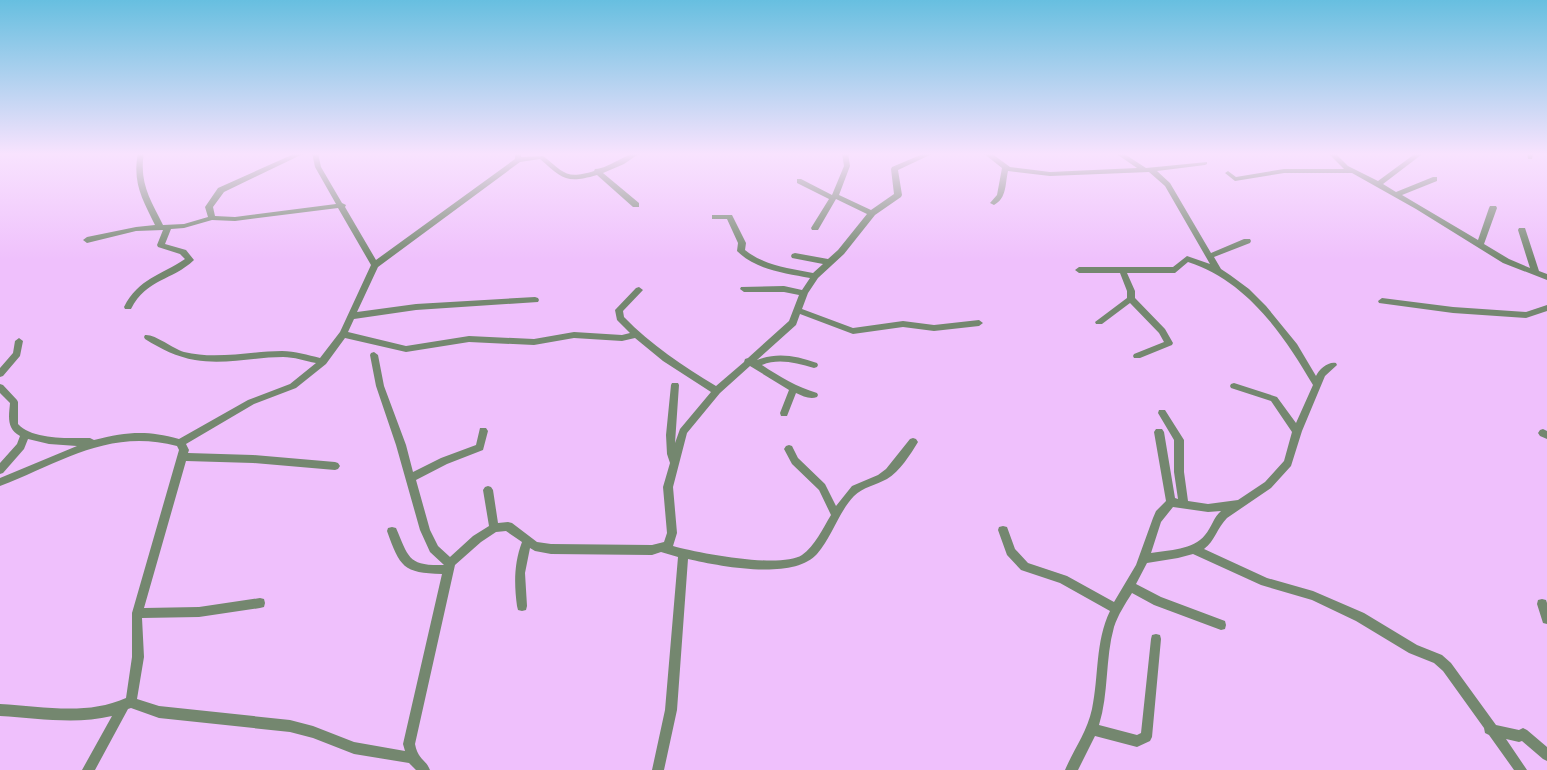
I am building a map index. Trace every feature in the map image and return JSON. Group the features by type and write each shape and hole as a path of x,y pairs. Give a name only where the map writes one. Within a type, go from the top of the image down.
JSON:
{"street":[{"path":"128,307 131,298 141,288 190,260 183,252 161,245 164,227 146,203 140,189"},
{"path":"212,218 209,207 223,189"},
{"path":"332,189 375,265"},
{"path":"180,443 251,402 293,386 323,362 343,334 375,265 475,189"},
{"path":"617,189 636,205"},
{"path":"816,189 872,213"},
{"path":"815,228 838,189"},
{"path":"664,548 668,545 672,533 668,487 683,432 717,391 752,363 793,323 800,311 804,293 815,276 851,240 872,213 900,192 899,189"},
{"path":"994,203 1002,189"},
{"path":"1170,189 1217,269"},
{"path":"1388,189 1506,261 1547,277"},
{"path":"1397,194 1410,189"},
{"path":"88,240 184,226 212,218 235,219 342,205"},
{"path":"1480,244 1493,208"},
{"path":"715,217 729,217 743,243 741,251 747,256 769,267 815,276"},
{"path":"1522,230 1536,273"},
{"path":"1210,256 1247,241"},
{"path":"795,256 828,262"},
{"path":"1079,270 1175,270 1187,259 1217,269 1236,282 1289,338 1317,384"},
{"path":"1099,322 1130,299 1131,291 1122,269"},
{"path":"744,289 784,289 804,293"},
{"path":"639,290 619,313 620,318 635,335 672,364 717,391"},
{"path":"1130,299 1162,331 1168,343 1137,356"},
{"path":"351,316 416,307 535,300"},
{"path":"1382,301 1526,315 1547,308"},
{"path":"800,311 853,331 903,324 934,328 979,323"},
{"path":"343,334 406,349 468,339 534,342 574,335 622,338 635,335"},
{"path":"148,337 165,350 197,358 283,354 323,362"},
{"path":"0,374 17,354 19,341"},
{"path":"374,355 380,386 411,478 425,530 434,549 448,567"},
{"path":"752,363 784,357 814,365"},
{"path":"752,363 783,380 793,390 814,395"},
{"path":"1144,559 1193,549 1207,540 1218,517 1280,474 1287,463 1321,374 1333,365"},
{"path":"674,463 668,448 674,414 675,385"},
{"path":"1234,386 1274,399 1297,431"},
{"path":"0,387 14,402 15,428 25,435 56,441 170,439 180,443 184,450 137,613 138,657 127,704 88,770"},
{"path":"784,413 793,390"},
{"path":"1161,413 1179,440 1179,472 1184,504"},
{"path":"411,478 480,447 483,431"},
{"path":"1159,432 1171,502"},
{"path":"0,470 21,446 25,435"},
{"path":"0,482 94,442"},
{"path":"392,531 402,560 415,569 448,567 494,528 508,526 535,546 551,549 664,548 721,561 790,564 805,559 857,487 888,474 913,442"},
{"path":"789,449 795,461 822,487 836,516"},
{"path":"181,457 253,458 335,466"},
{"path":"488,490 494,528"},
{"path":"1071,770 1092,729 1099,702 1101,657 1116,609 1131,587 1144,559 1161,510 1171,502 1208,508 1240,504"},
{"path":"1003,530 1011,552 1025,567 1063,579 1116,609"},
{"path":"522,607 518,578 527,541"},
{"path":"1193,549 1265,582 1314,596 1360,617 1413,649 1438,659 1447,667 1521,770"},
{"path":"658,770 671,710 683,554"},
{"path":"412,758 412,726 448,567"},
{"path":"1131,587 1157,601 1221,625"},
{"path":"137,613 199,611 260,603"},
{"path":"1542,604 1547,619"},
{"path":"1092,729 1137,741 1146,737 1156,639"},
{"path":"0,710 83,714 127,704 159,712 289,726 354,748 412,758 424,770"},
{"path":"1489,729 1519,736 1523,734 1547,755"}]}
